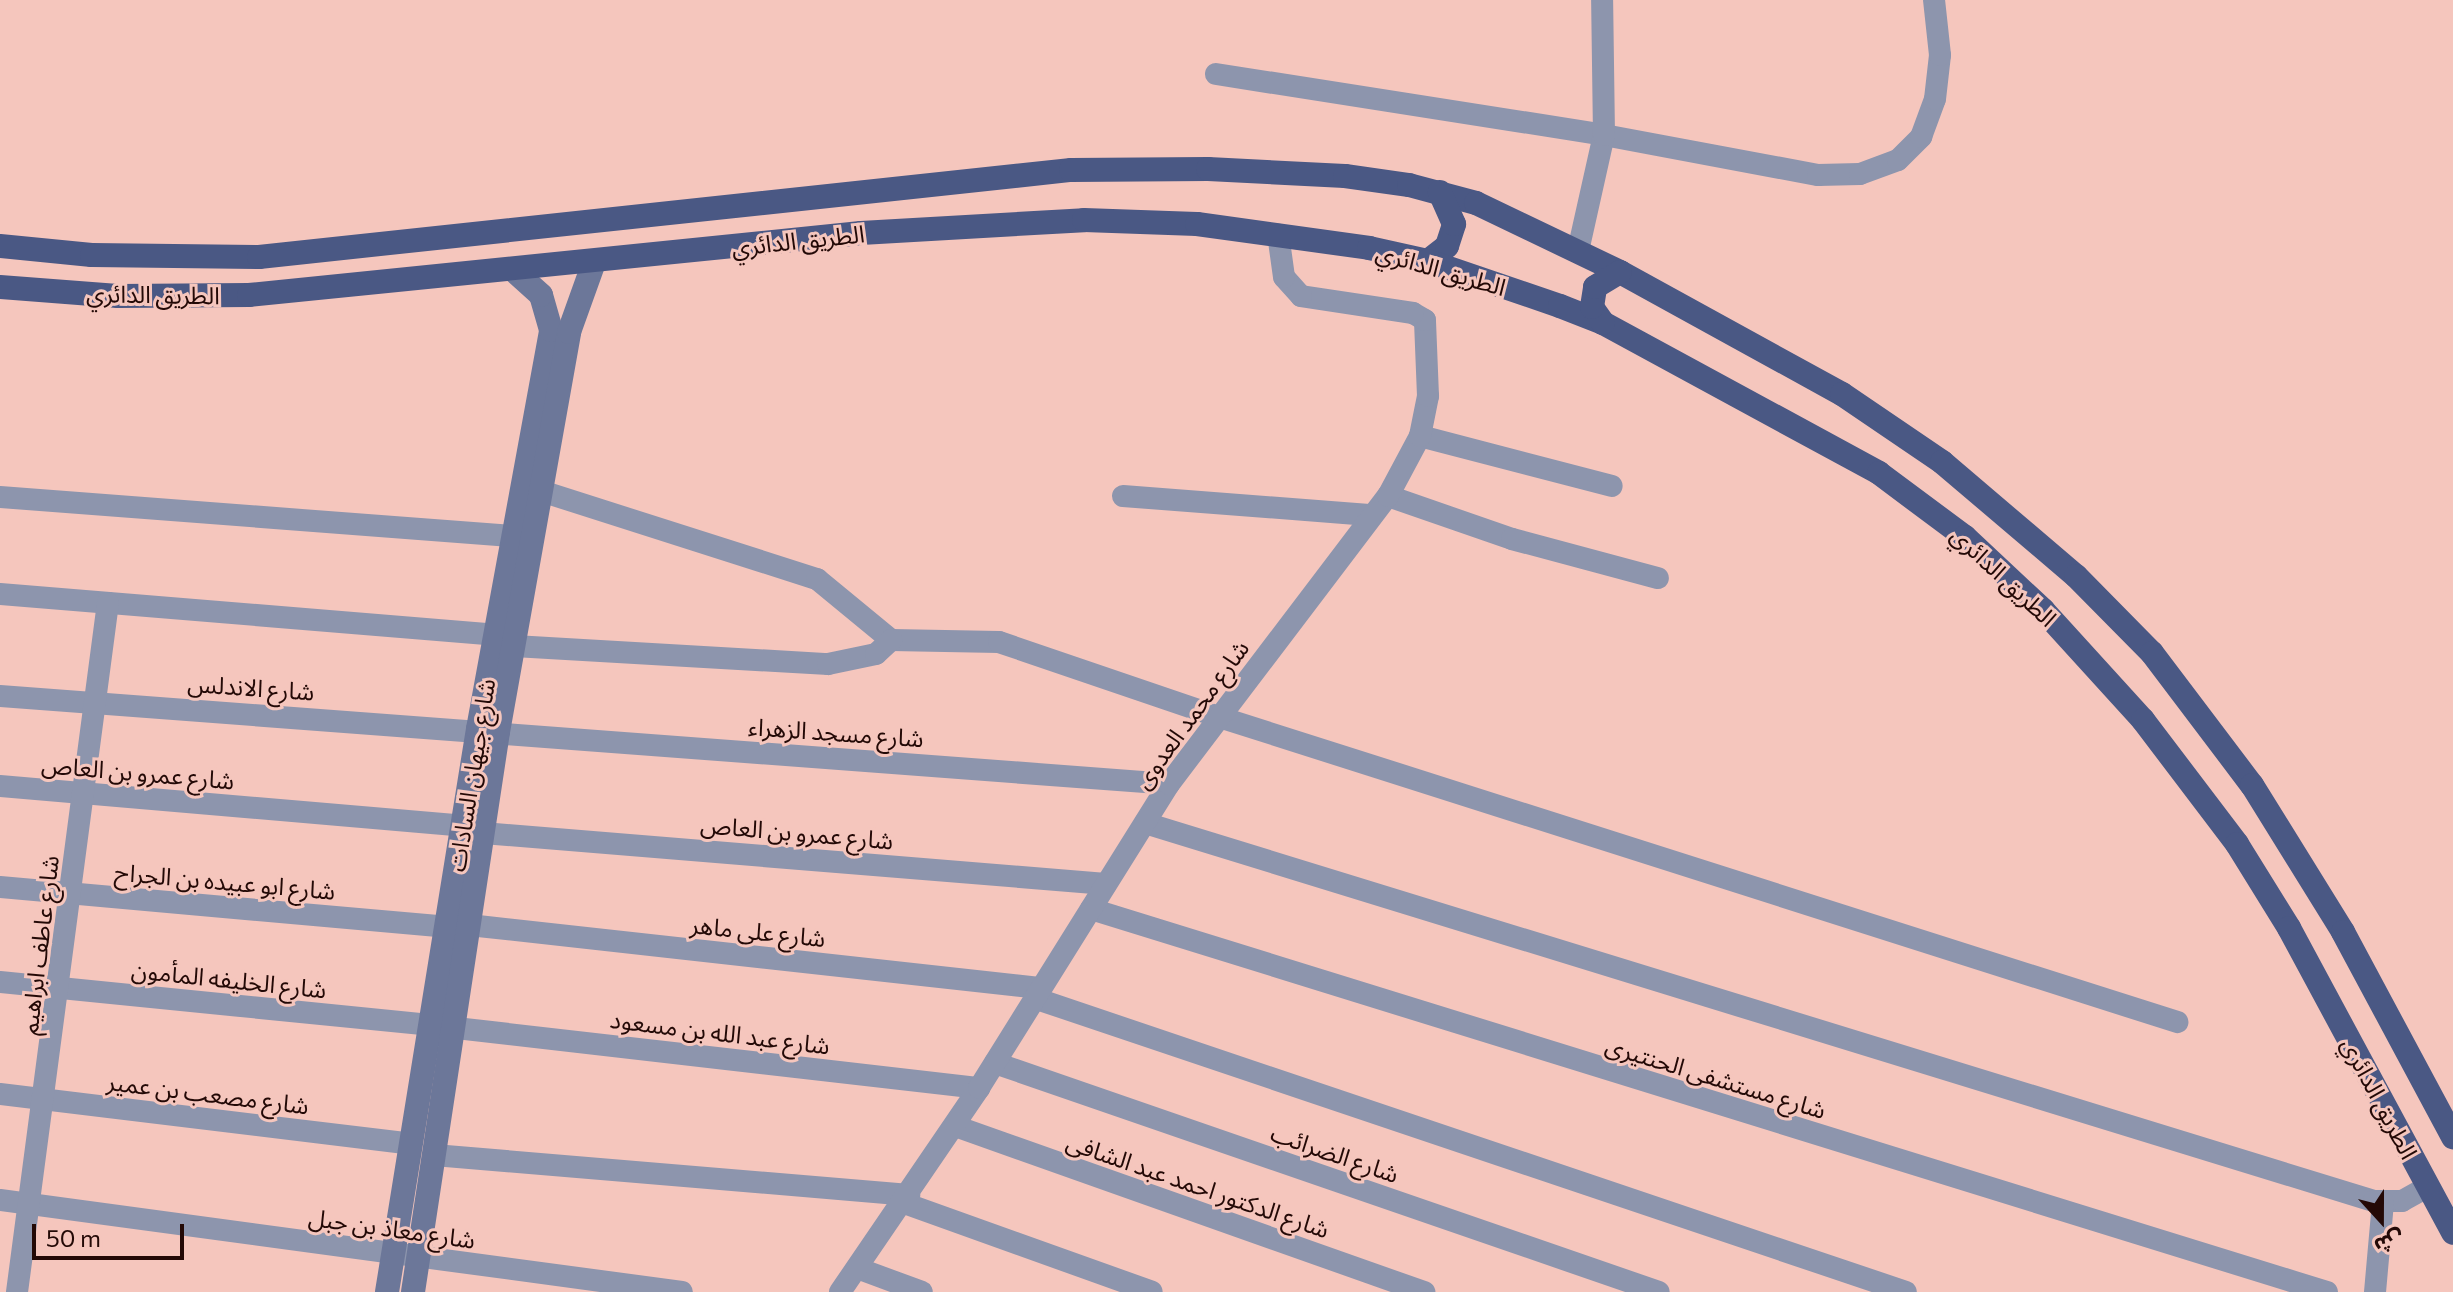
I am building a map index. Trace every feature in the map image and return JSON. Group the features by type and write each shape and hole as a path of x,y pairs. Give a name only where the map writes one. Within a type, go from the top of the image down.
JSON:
{"highway":[{"name":"الطريق الدائري","path":"0,246 92,255 259,257 1071,170 1291,172 1377,179 1440,192 1511,217 1620,272 1893,427 1990,500 2115,614 2187,695 2284,833 2453,1137"},
{"path":"1428,261 1452,235 1452,212 1440,192"},
{"name":"الطريق الدائري","path":"0,287 184,297 514,271 1027,220 1141,221 1278,234 1428,261 1603,323 1879,473 1965,537 2043,610 2143,720 2237,844 2289,928 2453,1233"},
{"path":"1603,323 1592,307 1595,287 1620,272"}],"main road":[{"name":"شارع جيهان السادات","path":"413,1292 434,1155 442,1026 488,730 504,640 541,491 569,332 594,262"},
{"name":"شارع جيهان السادات","path":"504,640 512,536 551,330 541,295 514,271"},
{"name":"شارع جيهان السادات","path":"387,1292 411,1144 442,1026"}],"street":[{"path":"1578,251 1604,135 1602,0"},
{"path":"1216,74 1604,135 1818,175 1860,174 1898,160 1921,137 1935,99 1940,55 1934,0"},
{"name":"شارع محمد العدوى","path":"840,1292 955,1126 1169,784 1216,716 1388,496 1420,436 1428,396 1425,320 1413,313 1301,296 1284,277 1278,234"},
{"path":"1420,436 1612,486"},
{"path":"541,491 817,579 891,640 999,642 1216,716 2177,1022"},
{"path":"1123,496 1372,515"},
{"path":"1388,496 1512,539 1658,578"},
{"path":"0,497 512,536"},
{"path":"0,594 504,640 828,664 876,654 891,640"},
{"name":"شارع عاطف ابراهيم","path":"17,1292 46,1100 108,603"},
{"name":"شارع الاندلس","path":"0,696 488,730"},
{"name":"شارع مسجد الزهراء","path":"488,730 1169,784"},
{"name":"شارع عمرو بن العاص","path":"0,786 1106,884"},
{"path":"1145,823 2383,1203 2402,1201 2427,1187"},
{"name":"شارع ابو عبيده بن الجراح","path":"0,887 458,926"},
{"name":"شارع مستشفى الحنتيرى","path":"1091,909 2327,1292"},
{"name":"شارع على ماهر","path":"458,926 1037,993 1906,1292"},
{"name":"شارع الخليفه المأمون","path":"0,982 442,1026"},
{"name":"شارع عبد الله بن مسعود","path":"442,1026 979,1088"},
{"name":"شارع الضرائب","path":"995,1063 1659,1292"},
{"name":"شارع مصعب بن عمير","path":"0,1094 411,1144"},
{"name":"شارع الدكتور احمد عبد الشافى","path":"955,1126 1424,1292"},
{"path":"434,1155 906,1199 1152,1292"},
{"name":"شارع معاذ بن جبل","path":"0,1200 682,1292"},
{"path":"2375,1292 2383,1203"},
{"path":"857,1268 922,1292"}]}
